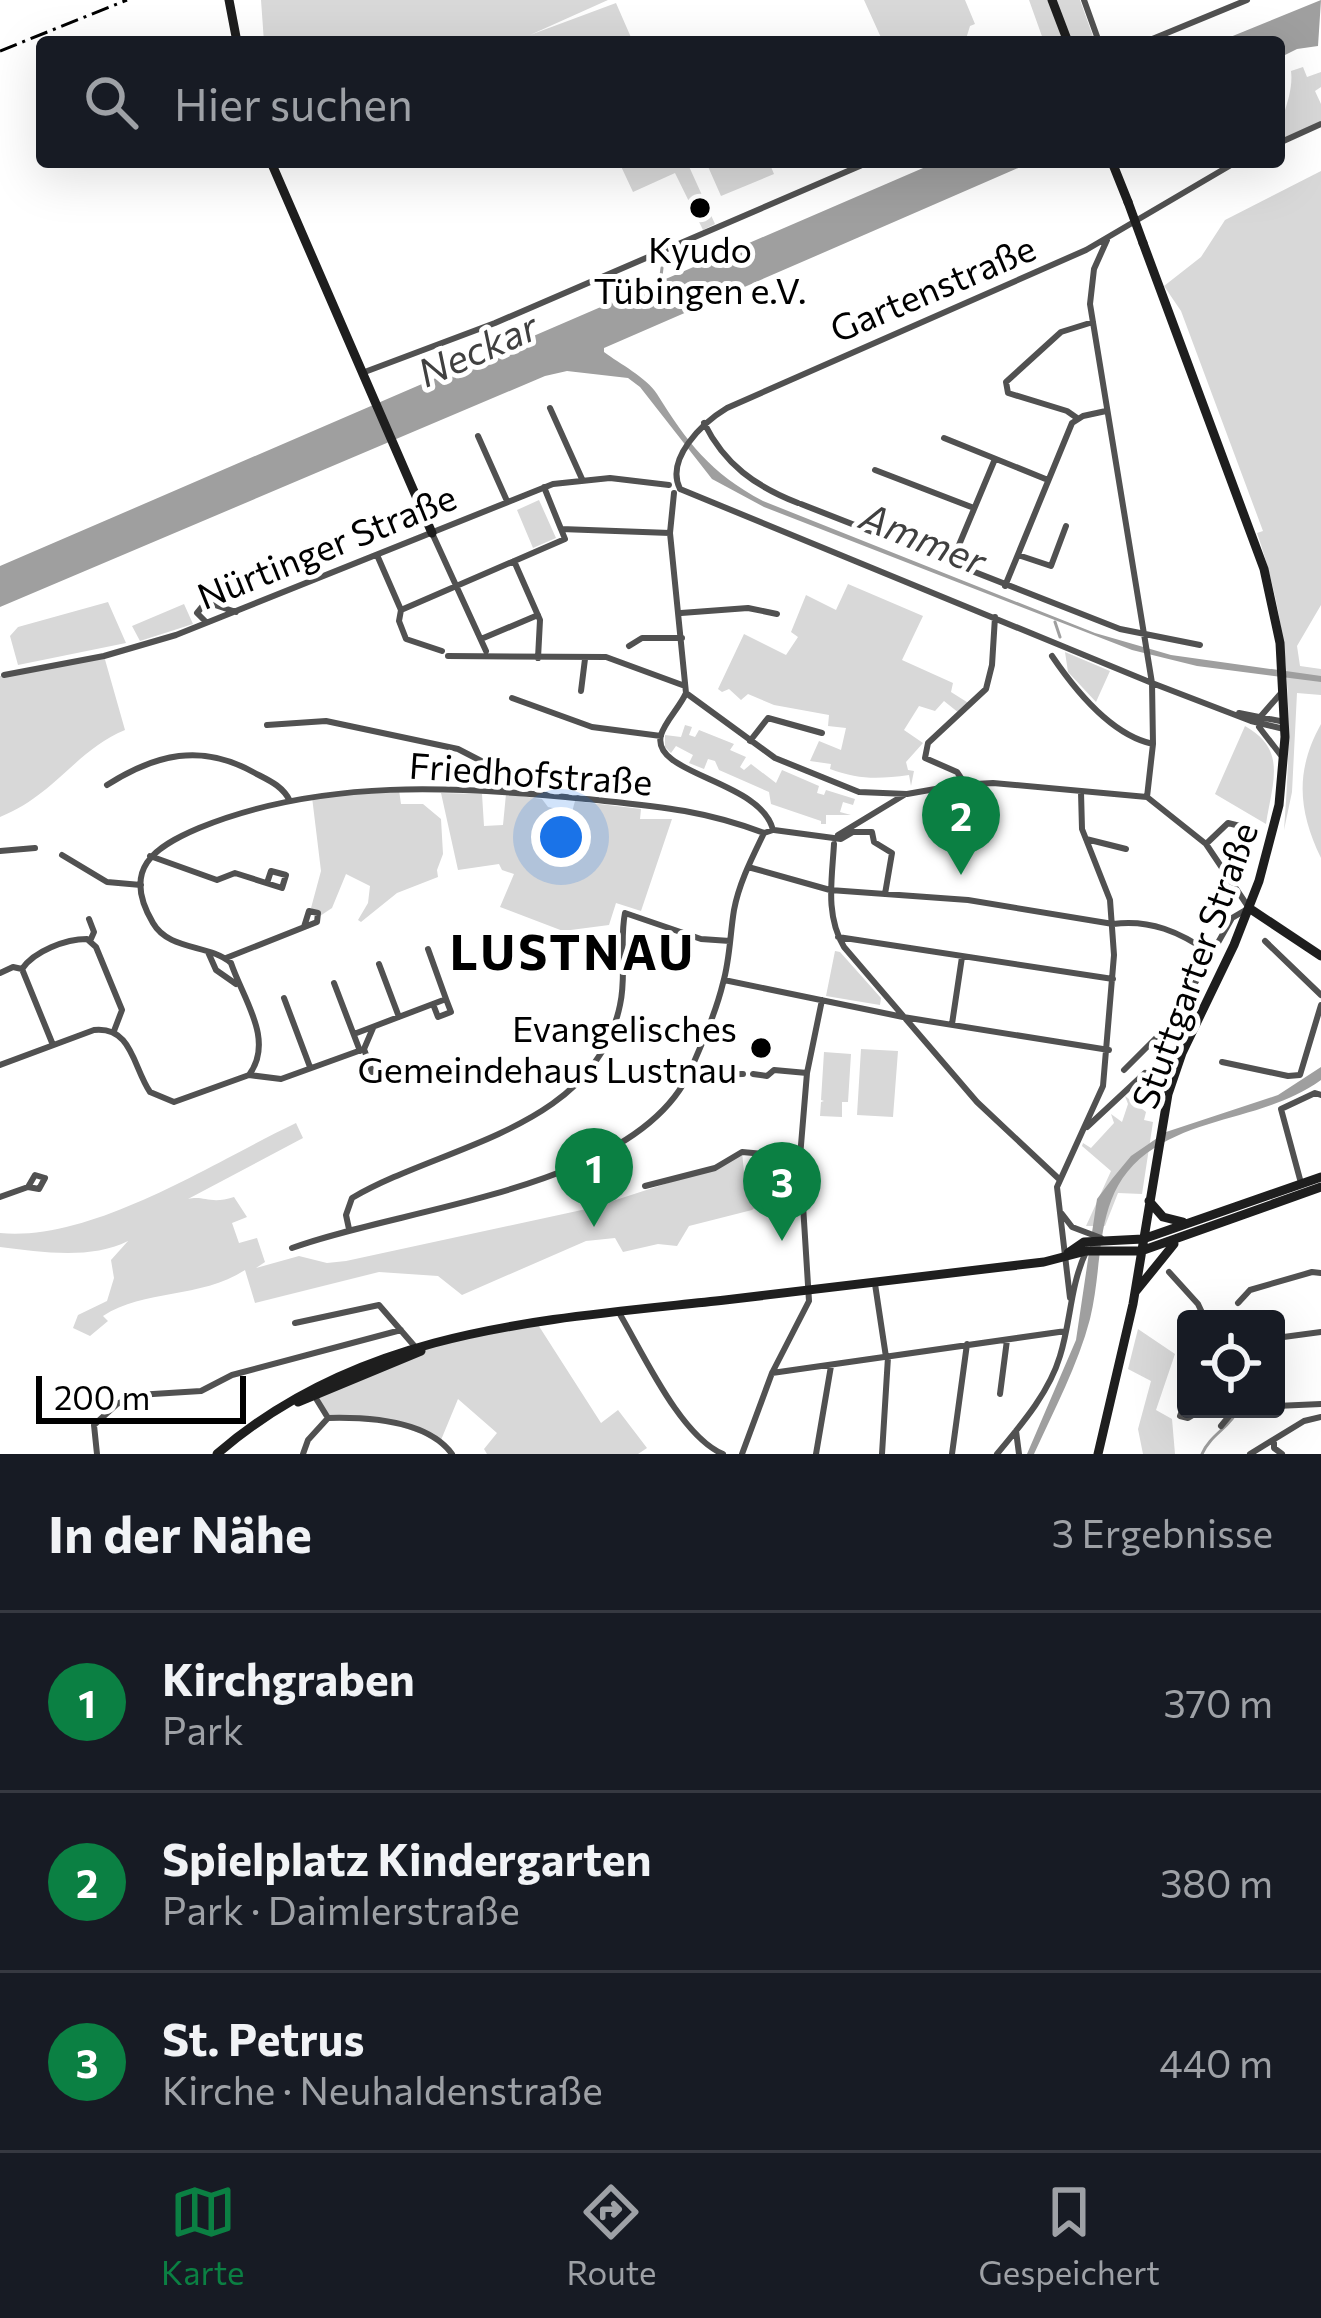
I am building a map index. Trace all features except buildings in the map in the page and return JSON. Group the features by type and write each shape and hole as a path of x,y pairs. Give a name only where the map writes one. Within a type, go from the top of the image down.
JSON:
{"main road":[{"path":"229,0 237,36"},
{"path":"1052,0 1066,36"},
{"path":"274,168 432,532"},
{"name":"Stuttgarter Straße","path":"1098,1454 1136,1291 1157,1144 1176,1069 1249,908 1274,830 1285,726 1273,606 1254,540 1115,168"},
{"path":"1249,908 1321,956"},
{"path":"1142,1245 1189,1222 1321,1177"},
{"path":"217,1454 256,1420 312,1392 417,1349 483,1329 1064,1256 1086,1242 1142,1245 1178,1239 1321,1187"},
{"path":"1149,1200 1167,1220 1189,1222"},
{"path":"1136,1291 1178,1239"}],"street":[{"path":"1084,0 1097,36"},
{"path":"1160,36 1247,0"},
{"path":"1285,140 1321,124"},
{"path":"362,373 512,316 855,168"},
{"name":"Gartenstraße","path":"686,689 670,533 680,464 704,423 757,392 1107,240 1226,168"},
{"path":"1107,240 1091,284 1093,322 1152,683 1153,744 1147,797"},
{"path":"1093,322 1060,332 1006,382 1008,393 1077,418 1107,411"},
{"path":"550,408 582,478"},
{"path":"1005,586 1077,418"},
{"path":"704,423 715,445 737,470 766,490 1120,629 1200,645"},
{"path":"478,436 507,501"},
{"path":"944,438 1048,480"},
{"path":"951,564 995,459"},
{"path":"875,470 974,508"},
{"name":"Nürtinger Straße","path":"4,675 104,656 208,622 544,487 582,478 619,478 675,487 1152,683 1251,721 1285,726"},
{"path":"401,610 565,539 544,487"},
{"path":"1018,555 1051,566 1066,526"},
{"path":"561,530 670,533"},
{"path":"432,532 486,651"},
{"path":"377,555 401,610 399,621 406,639 445,653 615,659 686,689 750,741 795,768 850,790 908,794 965,784 1006,784 1147,797 1206,844 1249,908 1232,918 1174,1020 1124,1070"},
{"path":"514,561 538,615 538,658"},
{"path":"208,622 197,613 206,602 236,612"},
{"path":"681,613 748,608 777,614"},
{"path":"480,639 538,615"},
{"path":"965,784 957,772 925,758 924,752 986,689 996,617"},
{"path":"629,646 647,637 682,638"},
{"path":"1052,656 1097,709 1138,740 1153,744"},
{"path":"581,691 585,659"},
{"path":"1261,716 1276,703 1284,685"},
{"path":"292,1248 349,1228 519,1186 594,1158 643,1129 666,1107 688,1075 724,980 736,902 748,866 769,832 769,816 749,797 670,759 662,747 661,736 686,689"},
{"path":"512,698 592,728 661,736"},
{"name":"Nürtinger Straße","path":"1230,712 1261,716 1285,726"},
{"path":"750,741 768,718 823,733"},
{"path":"267,725 326,721 458,749 487,764 504,790"},
{"name":"Nürtinger Straße","path":"1251,721 1270,737 1283,758"},
{"path":"107,785 142,765 208,754 231,760 274,783 290,801"},
{"name":"Friedhofstraße","path":"150,856 162,844 223,819 290,801 384,790 504,790 694,810 769,832 836,840 853,832 872,832 874,842 891,851 886,894"},
{"path":"1070,1298 1059,1179 1103,1086 1113,979 1113,924 1103,877 1079,811 1081,792"},
{"path":"908,794 836,840 830,890 838,937 977,1102 1059,1179"},
{"path":"1206,844 1228,823 1240,826"},
{"path":"1086,839 1126,849"},
{"path":"0,851 35,848"},
{"path":"62,855 107,882 141,885"},
{"path":"267,883 235,873 218,880 150,856 141,885 144,903 159,932 226,958 304,926"},
{"path":"748,866 830,890 968,900 1113,924 1157,926 1210,953"},
{"path":"349,1228 346,1208 352,1198 502,1136 559,1097 597,1061 621,1003 622,922 627,912 701,940 730,941"},
{"path":"89,920 94,932 90,940"},
{"path":"838,937 1113,979"},
{"path":"22,969 37,955 73,940 90,940"},
{"path":"90,940 122,1010 114,1031"},
{"path":"1265,941 1321,995"},
{"path":"428,949 451,1012 438,1017 433,1004"},
{"path":"208,952 216,970 242,988"},
{"path":"952,1025 962,957"},
{"path":"226,958 261,1043 260,1058 249,1075"},
{"path":"379,964 399,1017"},
{"path":"0,973 22,969"},
{"path":"22,969 53,1045"},
{"path":"225,977 233,970"},
{"path":"724,980 904,1017 1109,1049"},
{"path":"334,983 372,1072"},
{"path":"284,998 310,1069"},
{"path":"354,1034 446,999"},
{"path":"742,1454 772,1373 809,1301 800,1156 807,1073 822,1000"},
{"path":"1222,1062 1288,1076 1302,1071 1321,1005"},
{"path":"0,1065 94,1030 114,1031 128,1044 150,1092 166,1101 179,1101 249,1075 281,1079 362,1050 373,1028"},
{"path":"753,1074 767,1076 774,1070 807,1073"},
{"path":"1084,1128 1145,1073"},
{"path":"688,1075 743,1074"},
{"path":"1301,1183 1281,1109 1315,1093 1321,1095"},
{"path":"645,1186 715,1168 742,1152 800,1156"},
{"path":"0,1197 28,1187"},
{"path":"998,1454 1052,1377 1066,1331 1086,1242 1059,1207"},
{"path":"1064,1256 1078,1269"},
{"path":"1168,1272 1201,1310"},
{"path":"1238,1303 1250,1290 1321,1273"},
{"path":"875,1282 887,1357 882,1454"},
{"path":"295,1323 376,1304 417,1349"},
{"path":"618,1311 692,1431 723,1454"},
{"path":"97,1454 94,1426 128,1398 149,1392 201,1391 232,1375 401,1330"},
{"path":"772,1373 1066,1331"},
{"path":"1285,1337 1321,1332"},
{"path":"1000,1394 1006,1340"},
{"path":"952,1454 967,1345"},
{"path":"816,1454 831,1366"},
{"path":"312,1392 328,1418"},
{"path":"1285,1406 1321,1404"},
{"path":"303,1454 308,1439 328,1418 356,1417 441,1440 452,1454"},
{"path":"1250,1454 1304,1421 1321,1417"},
{"path":"1222,1426 1228,1418"},
{"path":"1016,1431 1018,1454"},
{"path":"1275,1439 1274,1448 1282,1454"}],"shaded area":[{"path":"261,0 608,0 530,35 616,3 630,36 264,36"},
{"path":"864,0 965,0 975,24 967,36 880,36"},
{"path":"1029,0 1080,0 1093,36 1042,36"},
{"path":"1321,0 1318,46 1285,55 1285,36 1233,36"},
{"path":"1303,67 1307,77 1321,72 1321,87 1315,91 1321,124 1285,140 1285,108 1291,71"},
{"name":"Kyudo Tübingen e.V.","path":"622,168 690,168 715,224 703,230 675,173 633,192"},
{"path":"709,168 772,168 774,174 721,196"},
{"path":"923,168 1018,168 604,348 604,352 652,388 714,467 763,501 1095,633 1171,655 1321,676 1321,682 1197,666 1132,650 764,507 712,479 628,378 567,371 545,376 0,607 0,566"},
{"path":"1321,171 1321,605 1297,646 1300,666 1321,669 1321,695 1297,693 1292,792 1284,830 1287,680 1278,608 1257,533 1263,531 1181,311 1164,286 1201,257 1225,220"},
{"path":"539,500 556,538 533,548 517,510"},
{"path":"848,584 923,616 902,660 953,683 951,692 970,704 959,713 944,701 935,711 919,706 904,730 923,743 906,762 908,770 914,771 911,786 909,775 860,777 810,761 819,741 841,750 846,728 828,726 829,715 774,705 748,694 741,700 729,689 718,689 744,634 786,655 798,637 791,632 806,595 836,610"},
{"path":"108,602 126,643 18,665 10,636 18,627"},
{"path":"184,604 193,624 140,641 132,626"},
{"path":"1065,652 1110,671 1096,702 1068,672"},
{"path":"104,656 125,730 92,749 36,797 0,817 0,676"},
{"path":"1321,724 1321,858 1303,791 1307,758"},
{"path":"685,725 692,727 689,735 695,737 699,730 734,744 730,750 746,757 740,767 744,770 751,764 776,783 782,770 819,786 817,793 824,795 826,790 855,799 853,805 843,802 840,812 851,815 826,815 826,824 821,824 771,804 769,792 719,770 715,761 708,759 704,769 689,763 693,755 676,746 671,753 665,747 665,735 681,737"},
{"path":"1245,726 1258,735 1272,757 1266,824 1215,794"},
{"path":"399,790 401,804 423,804 441,819 443,854 438,877 397,893 361,922 370,886 346,874 332,908 320,916 311,908 321,871 312,797"},
{"path":"441,793 482,794 484,826 503,825 506,794 542,799 548,807 572,812 575,801 641,809 640,819 672,819 641,911 616,903 609,925 563,931 500,907 514,874 499,864 458,870"},
{"path":"835,951 881,998 880,1005 826,996"},
{"path":"861,1049 898,1051 893,1117 857,1115"},
{"path":"824,1052 851,1054 848,1102 842,1102 842,1117 820,1116"},
{"path":"1321,1067 1321,1080 1300,1093 1188,1131 1147,1153 1129,1169 1109,1207 1090,1319 1079,1353 1034,1454 1027,1454 1076,1340 1097,1199 1112,1179 1131,1156 1166,1132 1278,1095"},
{"path":"1125,1096 1146,1112 1144,1120 1153,1122 1142,1194 1118,1193 1105,1226 1086,1226 1111,1171 1082,1146 1091,1148 1114,1123 1111,1114 1122,1122 1128,1104"},
{"path":"296,1123 303,1138 188,1199 234,1197 247,1217 232,1223 239,1243 257,1238 265,1262 256,1268 299,1256 327,1263 346,1261 591,1208 702,1172 742,1152 746,1192 769,1196 752,1210 689,1226 677,1246 658,1244 623,1252 615,1238 586,1241 462,1295 438,1276 379,1272 255,1303 245,1270 210,1286 119,1307 103,1316 108,1321 90,1336 73,1328 78,1315 107,1301 114,1278 111,1260 128,1241 82,1253 0,1247 0,1233 36,1232 112,1213"},
{"path":"535,1320 601,1423 618,1410 647,1448 638,1454 487,1454 484,1449 497,1433 458,1399 441,1440 380,1420 328,1418 311,1389 416,1346"},
{"path":"1138,1329 1175,1354 1156,1410 1172,1419 1175,1454 1143,1454 1138,1429 1151,1381 1128,1369"}],"waterway":[{"path":"660,284 662,268"},
{"path":"1055,622 1060,637"},
{"path":"1202,1454 1233,1418"}],"railway":[{"path":"37,36 127,0"},
{"path":"0,51 36,37"}],"place":[{"name":"Kyudo Tübingen e.V.","path":"700,208"},
{"name":"Spielplatz Kindergarten","path":"961,875"},
{"name":"Evangelisches Gemeindehaus Lustnau","path":"761,1048"},
{"name":"Kirchgraben","path":"594,1227"},
{"name":"St. Petrus","path":"782,1241"}],"district":[{"name":"LUSTNAU","path":"573,950"}],"water label":[{"name":"Neckar","path":"477,348"},
{"name":"Ammer","path":"924,537"}]}
